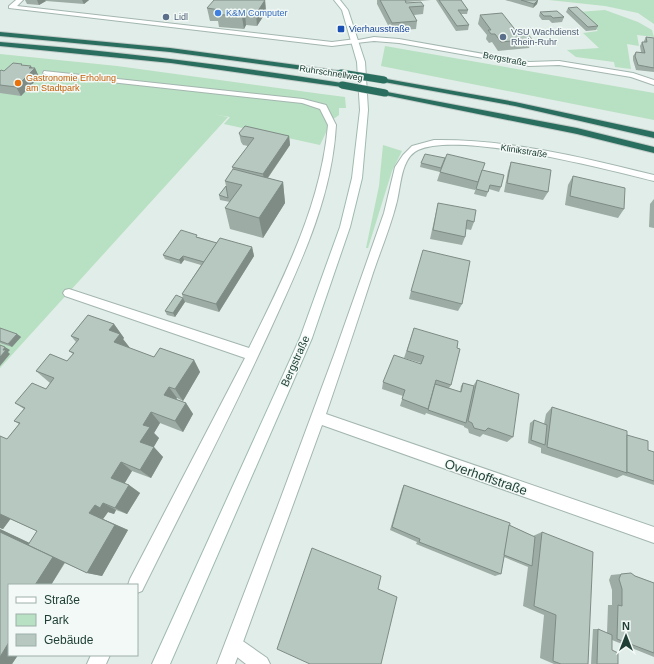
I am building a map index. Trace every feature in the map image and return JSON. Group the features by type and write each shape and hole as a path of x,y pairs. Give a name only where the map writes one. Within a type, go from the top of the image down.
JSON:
{"highway":[{"name":"Ruhrschnellweg","path":"0,34 170,50 341,73 522,106 654,135"},
{"name":"Ruhrschnellweg","path":"0,44 114,54 233,68 342,85 385,92 577,131 654,150"}],"street":[{"path":"20,0 11,7 332,44 356,41"},
{"name":"Bergstraße","path":"161,664 306,338 345,227 357,178 364,127 364,105 361,62 356,41 345,10 337,0"},
{"path":"345,10 348,0"},
{"name":"Bergstraße","path":"356,41 374,39 399,41 529,64 559,64 633,74 654,82"},
{"path":"47,73 303,101 323,107 332,125 330,152 311,220 297,258 253,355 137,584"},
{"name":"Klinikstraße","path":"318,418 392,203 401,165 406,155 415,148 428,144 456,142 541,154 654,178"},
{"path":"69,293 253,355"},
{"path":"226,664 318,418"},
{"name":"Overhoffstraße","path":"318,418 654,535"},
{"path":"234,644 261,664"}],"green space":[{"path":"549,0 654,0 654,24 638,13 605,6"},
{"path":"605,10 638,22 652,30 654,37 637,35 639,46 627,44 631,69 615,67 614,62 576,57 567,50 599,48 583,33 598,31 578,12"},
{"path":"385,46 654,93 654,120 381,66"},
{"path":"0,54 117,66 345,97 346,108 339,108 339,115 332,120 320,145 224,124 230,117 212,114 228,117 0,368"},
{"path":"383,145 402,151 392,171 368,248 366,248 379,186"}],"building":[{"path":"214,0 265,0 256,14 245,13 242,17 216,14 220,10 207,8"},
{"path":"380,0 405,0 406,3 421,2 424,6 409,7 417,21 392,23"},
{"path":"439,0 461,0 468,10 458,10 469,25 457,26"},
{"path":"521,0 538,0 534,4"},
{"path":"577,7 598,26 588,27 568,8"},
{"path":"557,11 564,17 553,18 551,16 544,16 540,12"},
{"path":"502,13 517,32 525,31 532,39 501,42 495,34 491,34 488,30 491,30 480,15"},
{"path":"646,37 654,38 654,68 638,65 635,56 636,52 645,53 642,42 647,42"},
{"path":"13,63 31,66 29,68 35,68 16,87 0,85 0,71 4,71"},
{"path":"245,126 289,136 263,174 232,167 254,138 241,136 239,133"},
{"path":"425,154 445,158 441,168 421,163"},
{"path":"447,154 485,163 478,182 440,172"},
{"path":"511,162 551,170 548,192 507,183"},
{"path":"233,169 283,182 259,218 225,208 242,185 225,181"},
{"path":"482,170 504,175 501,187 490,185 488,192 476,189"},
{"path":"573,176 625,188 624,209 570,196"},
{"path":"226,186 228,198 219,195"},
{"path":"438,203 476,210 474,222 467,220 465,237 433,230"},
{"path":"181,230 197,235 196,237 217,243 204,262 183,256 179,260 163,255"},
{"path":"220,238 252,247 216,304 182,294"},
{"path":"423,250 470,261 462,304 411,291"},
{"path":"176,295 183,298 173,313 165,311"},
{"path":"88,315 114,324 109,330 120,334 114,342 154,357 160,348 194,360 175,389 169,387 164,395 186,403 175,421 151,412 143,425 150,427 140,442 154,447 140,470 121,462 111,478 129,485 115,508 103,503 100,508 95,505 89,513 115,525 87,573 28,545 37,531 0,514 0,436 7,439 20,423 14,421 25,408 15,403 32,383 46,389 54,378 36,371 50,354 67,361 74,353 69,351 79,339 71,336"},
{"path":"0,328 17,334 8,344 0,341"},
{"path":"414,328 458,341 457,348 460,349 451,385 436,380 428,409 402,399 405,390 383,382 394,355 421,364 424,356 407,351"},
{"path":"0,345 5,347 3,350 6,350 0,357"},
{"path":"477,380 519,394 513,437 488,428 485,431 474,428 472,423 468,421"},
{"path":"463,383 474,386 466,423 428,410 435,384 461,392"},
{"path":"552,407 627,431 627,473 547,447"},
{"path":"534,420 547,425 545,445 531,440"},
{"path":"627,435 648,441 648,450 654,452 654,481 627,472"},
{"path":"404,485 510,523 501,574 419,542 420,539 392,527"},
{"path":"509,525 535,537 532,566 504,555"},
{"path":"0,532 53,557 36,584 8,584 8,644 0,657"},
{"path":"542,532 593,552 588,664 561,664 553,661 556,615 534,606"},
{"path":"312,548 381,576 378,589 397,597 381,664 310,664 277,649"},
{"path":"631,573 654,583 654,653 617,639 618,605 622,606 622,589 619,579 621,574"},
{"path":"598,629 612,635 612,650 618,653 618,664 597,664"}],"place":[{"name":"K&M Computer","path":"218,13"},
{"name":"Lidl","path":"166,17"},
{"name":"Vierhausstraße","path":"341,29"},
{"name":"VSU Wachdienst Rhein-Ruhr","path":"503,37"},
{"name":"Gastronomie Erholung am Stadtpark","path":"18,83"}]}
